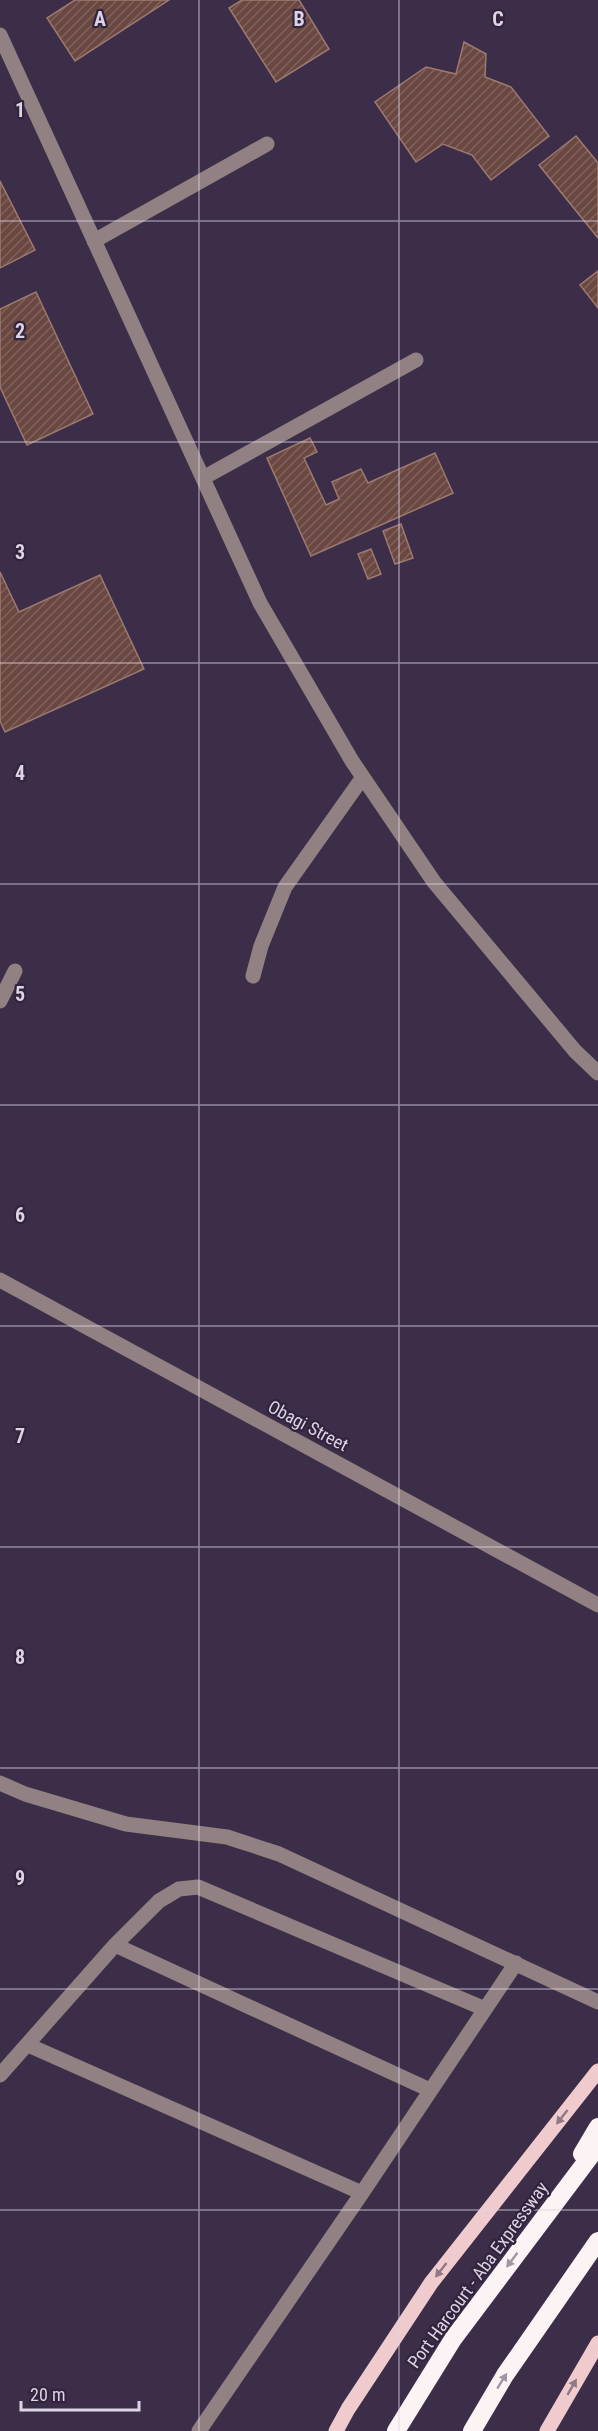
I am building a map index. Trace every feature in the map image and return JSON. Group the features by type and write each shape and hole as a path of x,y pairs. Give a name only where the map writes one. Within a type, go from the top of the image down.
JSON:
{"highway":[{"path":"539,2225 598,2127"},
{"name":"Port Harcourt - Aba Expressway","path":"396,2431 453,2339 598,2146"},
{"path":"472,2431 505,2375 598,2241"}],"main road":[{"path":"336,2431 431,2283 598,2071"},
{"path":"547,2431 598,2343"}],"street":[{"path":"0,35 260,603 363,777 434,882 575,1052 598,1073"},
{"path":"94,241 267,144"},
{"path":"203,478 416,360"},
{"path":"253,976 261,946 285,886 363,777"},
{"path":"0,1000 15,972"},
{"name":"Obagi Street","path":"0,1280 598,1605"},
{"path":"0,1782 25,1794 126,1824 227,1837 279,1854 598,2002"},
{"path":"0,2074 115,1944 159,1901 179,1889 198,1887 485,2009"},
{"path":"115,1944 430,2090"},
{"path":"199,2431 516,1963"},
{"path":"28,2045 362,2193"}],"building":[{"path":"75,0 169,0 75,61 47,18"},
{"path":"242,0 299,0 329,49 276,82 229,8"},
{"path":"464,42 486,54 485,77 511,87 549,136 491,180 472,155 443,144 416,162 375,102 426,67 456,74"},
{"path":"576,136 598,163 598,238 539,165"},
{"path":"0,181 35,250 0,268"},
{"path":"598,271 598,308 580,285"},
{"path":"36,292 93,414 27,445 0,387 0,309"},
{"path":"310,438 317,452 304,458 326,505 339,499 332,482 361,469 368,483 435,453 453,493 311,556 267,458"},
{"path":"401,524 413,558 395,564 383,531"},
{"path":"371,549 381,574 368,579 358,554"},
{"path":"0,572 19,612 100,575 144,669 5,732 0,721"}]}
